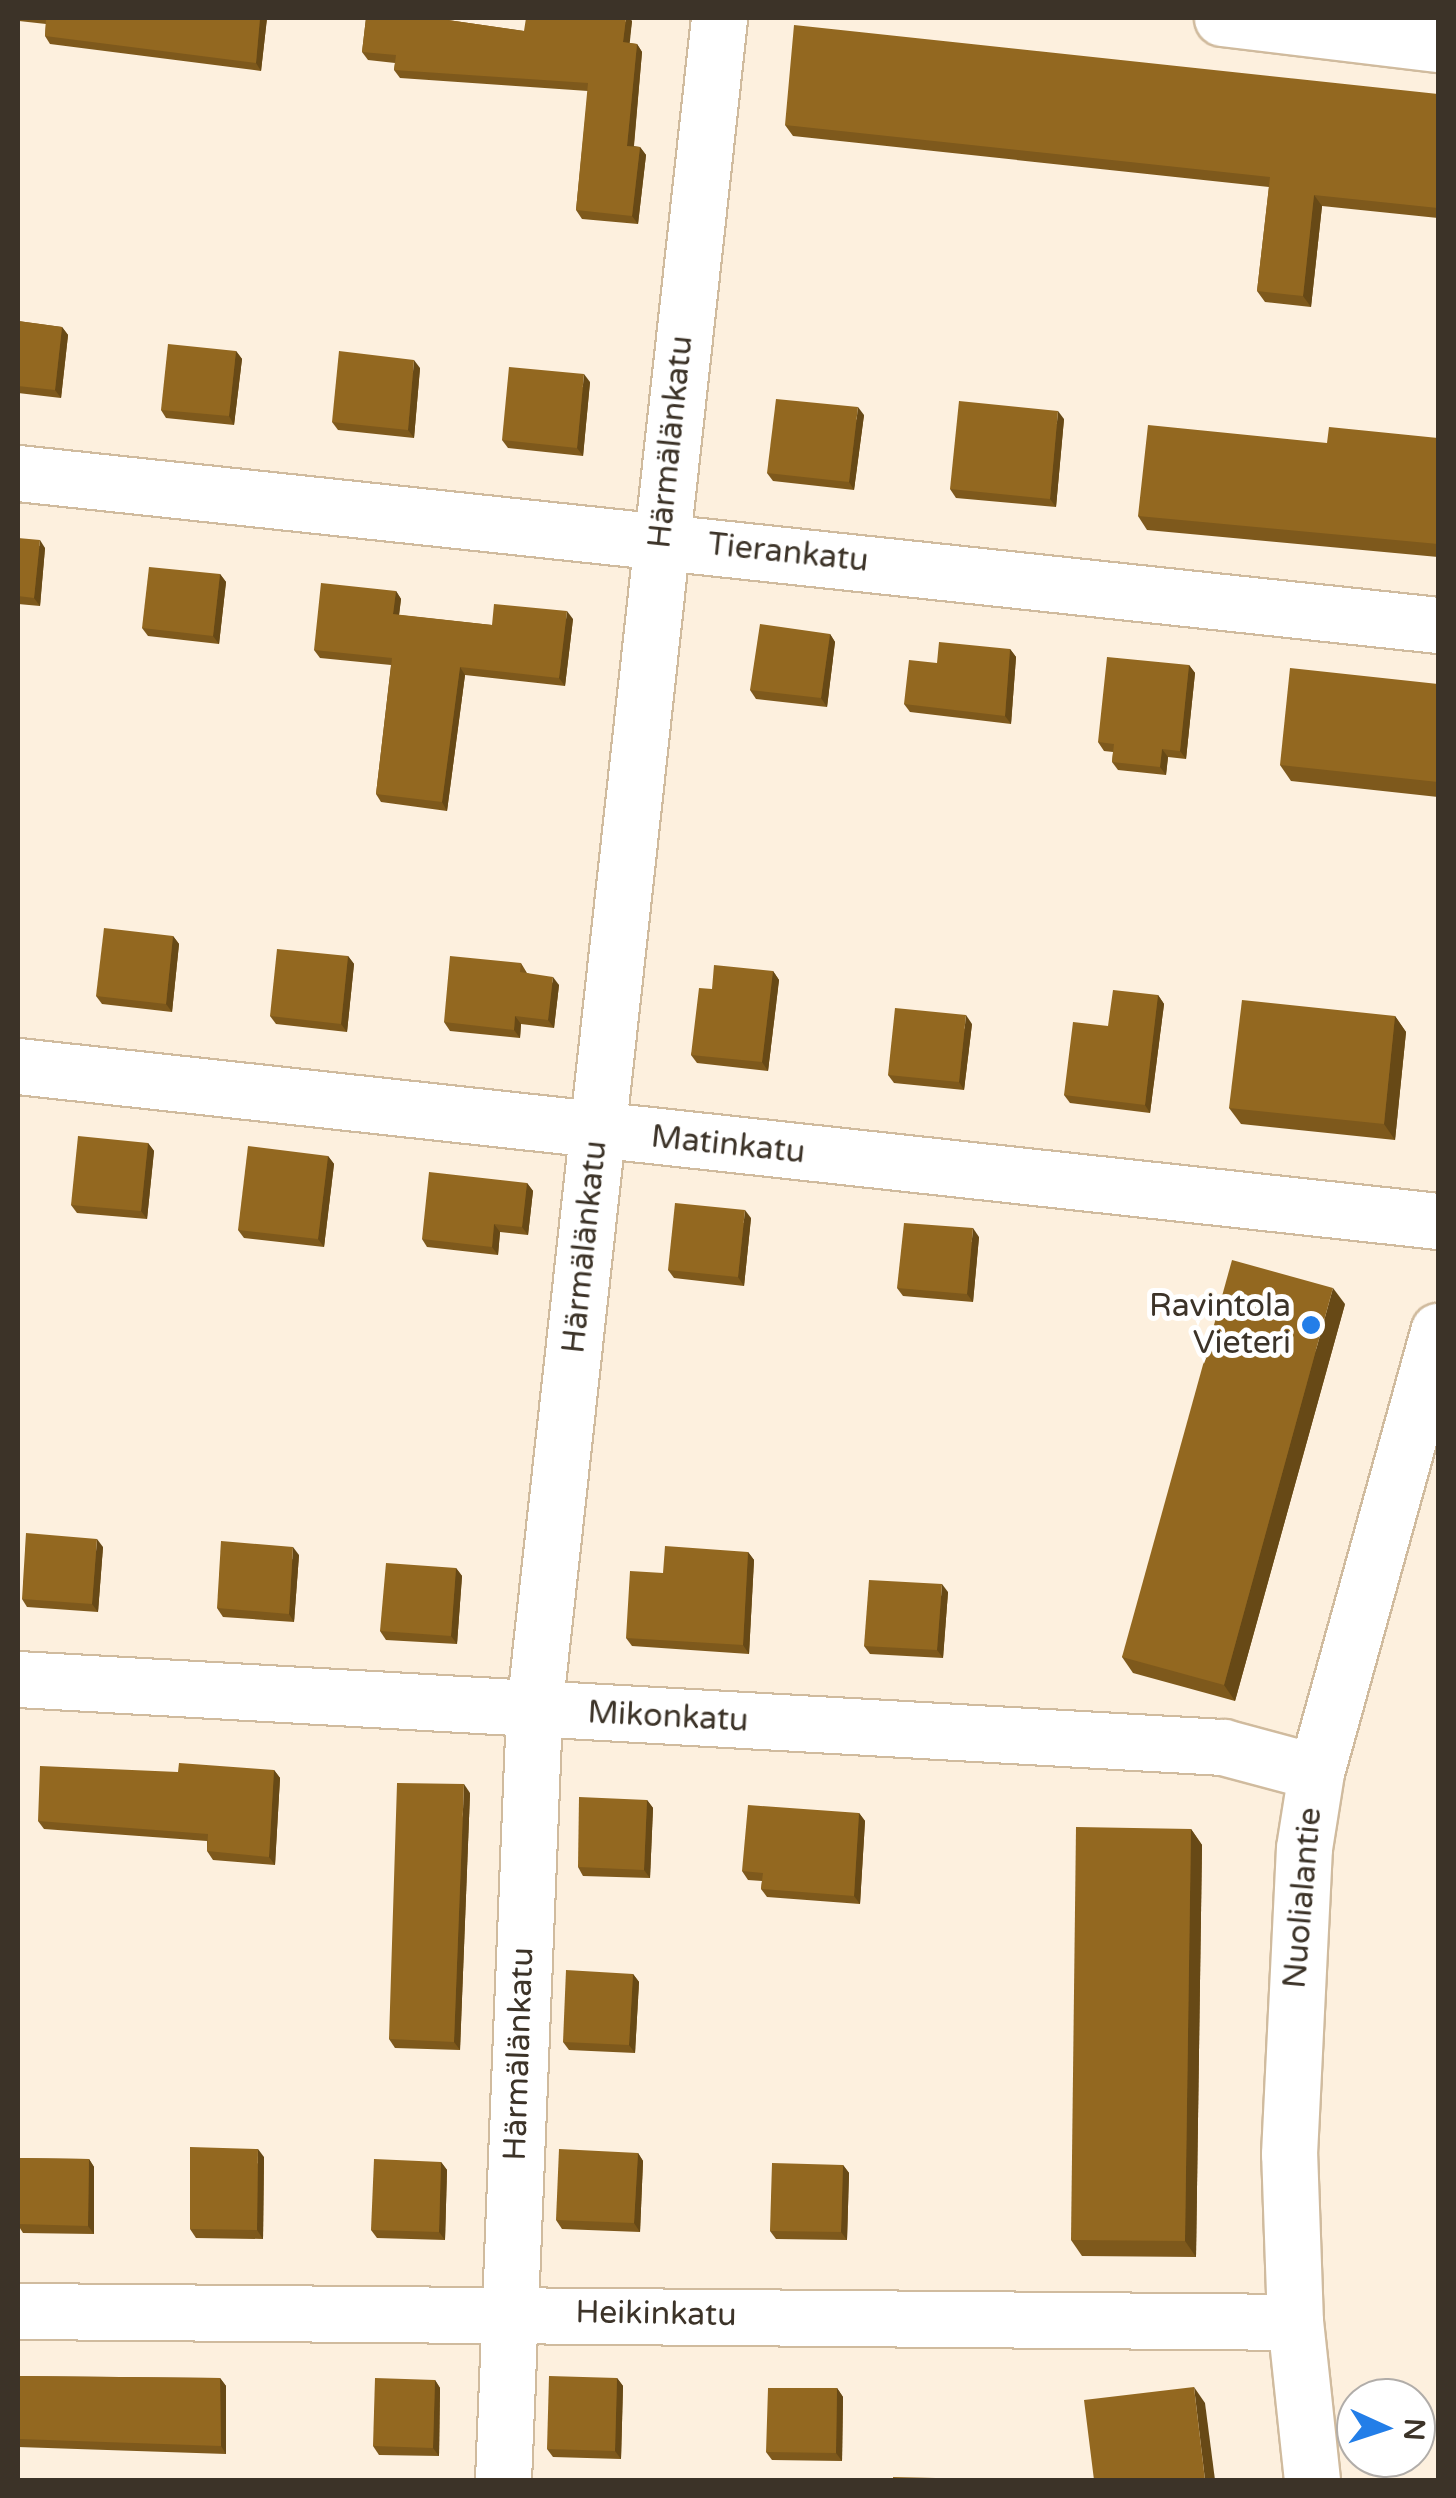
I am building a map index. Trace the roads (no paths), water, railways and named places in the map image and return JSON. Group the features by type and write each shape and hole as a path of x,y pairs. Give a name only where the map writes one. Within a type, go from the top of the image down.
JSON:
{"street":[{"name":"Härmälänkatu","path":"503,2480 534,1710 659,539 719,18"},
{"path":"1222,18 1438,44"},
{"name":"Tierankatu","path":"18,472 1438,624"},
{"name":"Matinkatu","path":"18,1066 1438,1221"},
{"name":"Nuolialantie","path":"1312,2480 1295,2322 1290,2085 1300,1897 1316,1772 1438,1331"},
{"name":"Mikonkatu","path":"18,1679 1223,1747 1316,1772"},
{"name":"Heikinkatu","path":"18,2311 508,2312 1295,2322"}],"place":[{"name":"Ravintola Vieteri","path":"1311,1325"}]}
